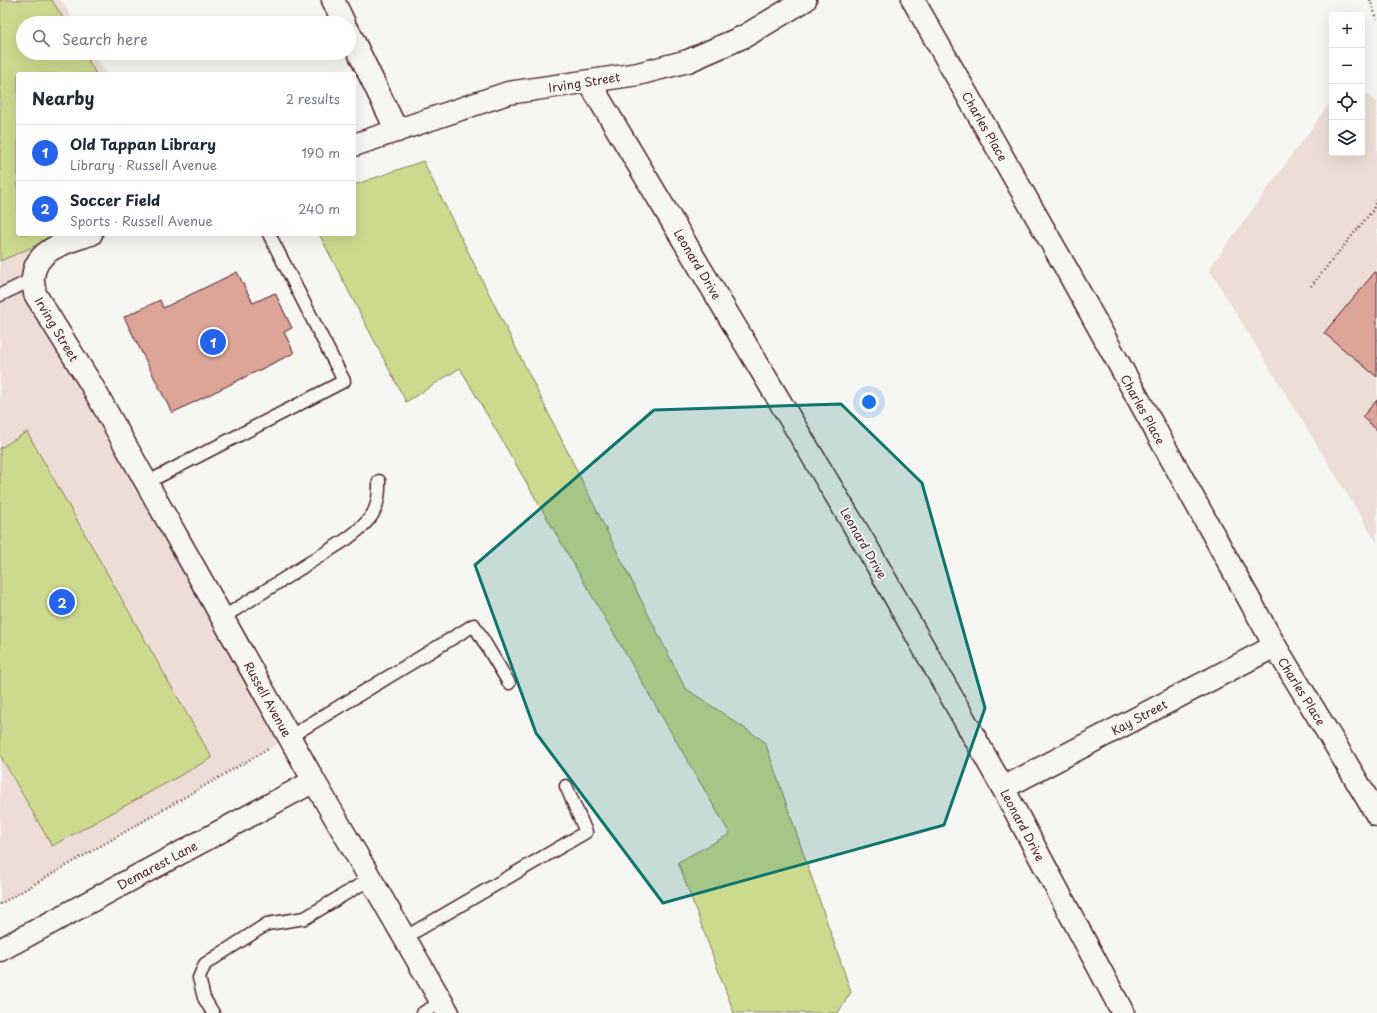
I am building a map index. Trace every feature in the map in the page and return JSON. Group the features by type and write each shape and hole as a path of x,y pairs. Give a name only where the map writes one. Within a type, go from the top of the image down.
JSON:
{"street":[{"path":"333,0 341,16"},
{"name":"Irving Street","path":"356,144 508,93 638,74 688,61 744,36 805,0"},
{"name":"Charles Place","path":"913,0 1071,277 1275,646 1377,815"},
{"path":"356,46 397,131"},
{"name":"Leonard Drive","path":"589,82 868,549 1003,788 1123,1013"},
{"path":"33,279 36,266 43,254 56,246 85,236"},
{"name":"Irving Street","path":"33,279 36,294 91,384"},
{"name":"Russell Avenue","path":"91,384 314,781 445,1007"},
{"name":"Kay Street","path":"1003,788 1275,646"},
{"name":"Demarest Lane","path":"0,950 314,781"}],"lane":[{"path":"146,483 344,381 270,236"},
{"path":"0,295 33,279"},
{"path":"222,618 348,539 365,525 374,511 379,496 379,481"},
{"path":"289,737 474,625 509,683"},
{"path":"404,938 586,832 566,786"},
{"path":"213,1013 204,998 199,978 205,964 266,924 305,918 370,879"},
{"path":"423,1013 445,1007"}],"path":[{"path":"1370,0 1377,19"},
{"path":"1311,286 1373,210 1377,197"},
{"path":"0,904 289,737"}],"highlighted area":[{"path":"841,404 922,483 985,708 944,825 663,903 536,733 475,565 654,410"}],"shaded area":[{"path":"0,0 61,0 71,16 16,16 16,60 97,60 105,72 16,72 16,236 24,236 56,246 33,279 289,737 0,905"},
{"path":"1365,92 1377,102 1377,543 1209,269 1329,104 1329,156 1365,156"}],"green space":[{"path":"0,0 52,0 62,16 16,16 16,60 88,60 95,72 16,72 16,236 58,236 0,261"},
{"path":"423,161 685,688 765,742 851,992 838,1013 734,1013 678,862 730,834 460,368 406,402 320,236 356,236 356,184"},
{"path":"27,432 212,758 52,846 0,755 0,448"}],"building":[{"path":"237,272 253,303 275,293 292,328 284,332 294,353 172,413 124,317 160,300 163,308"},
{"path":"1375,272 1377,273 1377,377 1324,333"},
{"path":"1377,400 1377,430 1362,417"}],"place":[{"name":"Old Tappan Library","path":"213,342"},
{"name":"Soccer Field","path":"62,602"}]}
